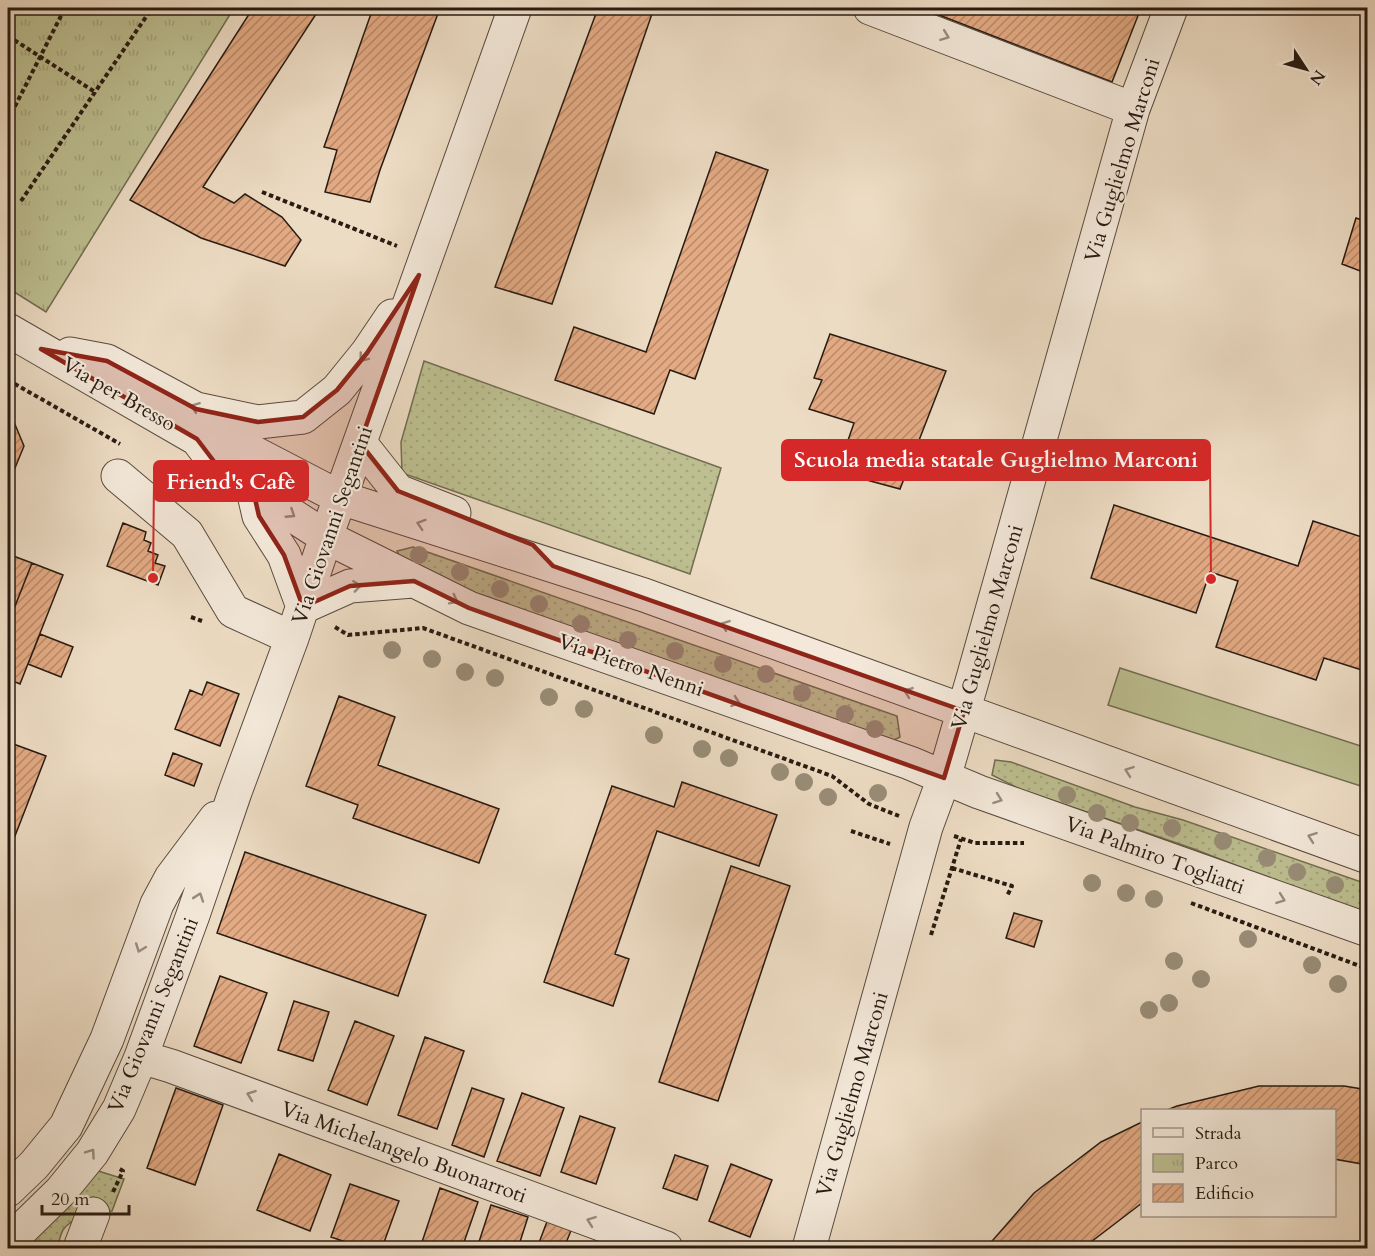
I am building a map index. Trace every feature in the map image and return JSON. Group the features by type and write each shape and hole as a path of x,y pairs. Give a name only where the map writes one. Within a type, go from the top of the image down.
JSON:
{"street":[{"name":"Via Giovanni Segantini","path":"8,1240 61,1191 92,1153 119,1109 141,1057 515,8"},
{"path":"870,8 1133,110"},
{"name":"Via Guglielmo Marconi","path":"809,1248 926,827 944,778 1133,110 1171,8"},
{"name":"Via per Bresso","path":"41,349 107,361 196,409 258,422 303,417 337,390 367,353 422,266"},
{"name":"Via per Bresso","path":"8,330 197,440 245,448 341,498"},
{"name":"Via per Bresso","path":"197,440 222,472 326,537"},
{"path":"360,443 398,491 533,545 554,566"},
{"path":"118,476 187,534 233,611 292,638"},
{"path":"253,490 259,516 284,555 303,607 350,586 414,581"},
{"path":"341,498 644,595 1368,857"},
{"name":"Via Pietro Nenni","path":"326,537 470,608 898,759 944,778"},
{"name":"Via Palmiro Togliatti","path":"944,778 1368,930"},
{"name":"Via Giovanni Segantini","path":"8,1190 34,1165 66,1126 107,1039 157,904 171,878 236,792"},
{"name":"Via Michelangelo Buonarroti","path":"141,1057 182,1070 666,1248"},
{"path":"80,1248 93,1214"}],"path":[{"path":"8,120 65,8"},
{"path":"21,201 152,8"},
{"path":"8,36 95,92"},
{"path":"262,192 422,266"},
{"path":"303,607 348,634 423,628 832,776 868,804 926,827 975,843 1030,843"},
{"path":"851,831 891,845 894,836"},
{"path":"952,868 1012,886 1007,896"},
{"path":"1183,900 1368,969"}],"highlighted area":[{"path":"419,275 360,443 398,491 533,545 553,566 964,711 944,778 469,608 414,581 350,586 303,607 284,555 259,516 253,490 222,472 197,439 41,349 107,361 196,409 258,422 303,417 337,390 367,353"}],"green space":[{"path":"8,8 234,8 46,312 8,288"},
{"path":"424,361 721,468 690,574 402,473 401,442"},
{"path":"413,547 897,716 900,737 886,744 446,585 404,566 397,551"},
{"path":"1120,668 1367,748 1367,788 1108,705"},
{"path":"995,760 1011,762 1135,807 1183,820 1367,884 1367,916 1194,849 1020,789 992,775"},
{"path":"95,1170 124,1179 112,1211 85,1216 67,1225 61,1234 57,1248 17,1248"}],"building":[{"path":"253,8 320,8 203,187 234,203 245,194 282,217 301,240 285,266 201,238 130,200"},
{"path":"373,8 440,8 370,202 325,192 337,150 324,147"},
{"path":"598,8 654,8 552,304 495,287"},
{"path":"921,8 1141,8 1112,82"},
{"path":"716,152 768,170 695,379 670,370 654,414 555,380 574,327 646,352"},
{"path":"1356,218 1368,222 1368,274 1342,264"},
{"path":"830,334 946,371 900,489 837,472 854,423 809,409 822,380 814,378"},
{"path":"8,420 14,422 24,446 8,485"},
{"path":"1114,505 1298,566 1313,521 1368,539 1368,672 1324,658 1316,680 1216,647 1238,581 1210,572 1196,613 1091,578"},
{"path":"123,523 146,532 144,540 151,543 148,551 158,555 155,563 165,566 158,585 107,566"},
{"path":"8,554 32,563 15,606 8,603"},
{"path":"32,563 63,575 20,684 8,679 8,624"},
{"path":"40,634 73,647 61,677 28,664"},
{"path":"207,682 239,694 220,746 175,729 190,690 202,695"},
{"path":"339,696 395,717 378,765 499,809 479,863 353,818 358,805 306,786"},
{"path":"8,742 46,756 8,854"},
{"path":"173,753 202,764 194,786 165,775"},
{"path":"682,782 777,815 759,866 657,831 615,954 629,959 613,1006 544,982 612,786 674,807"},
{"path":"245,852 426,915 398,996 217,933"},
{"path":"731,866 790,886 718,1101 659,1082"},
{"path":"1014,913 1042,921 1034,947 1006,938"},
{"path":"220,976 267,993 241,1063 194,1046"},
{"path":"294,1001 329,1012 313,1061 278,1050"},
{"path":"355,1021 394,1036 367,1105 328,1090"},
{"path":"425,1037 464,1051 437,1129 398,1115"},
{"path":"1259,1086 1344,1086 1368,1090 1368,1165 1336,1159 1336,1109 1170,1109"},
{"path":"176,1088 223,1105 195,1185 147,1168"},
{"path":"472,1088 504,1099 484,1157 452,1145"},
{"path":"522,1093 564,1108 540,1176 497,1161"},
{"path":"580,1116 615,1128 596,1184 561,1172"},
{"path":"1141,1122 1141,1204 1083,1248 986,1248 1034,1193 1101,1142"},
{"path":"279,1154 331,1175 310,1231 257,1210"},
{"path":"675,1155 708,1166 697,1200 663,1188"},
{"path":"731,1164 772,1180 750,1237 709,1221"},
{"path":"350,1184 399,1201 382,1248 363,1248 331,1237"},
{"path":"440,1188 478,1202 462,1248 441,1248 422,1242"},
{"path":"491,1205 528,1217 518,1248 477,1248"},
{"path":"548,1219 572,1228 564,1248 537,1248"}],"place":[{"name":"Friend's Cafè","path":"153,578"},
{"name":"Scuola media statale Guglielmo Marconi","path":"1211,579"}]}
